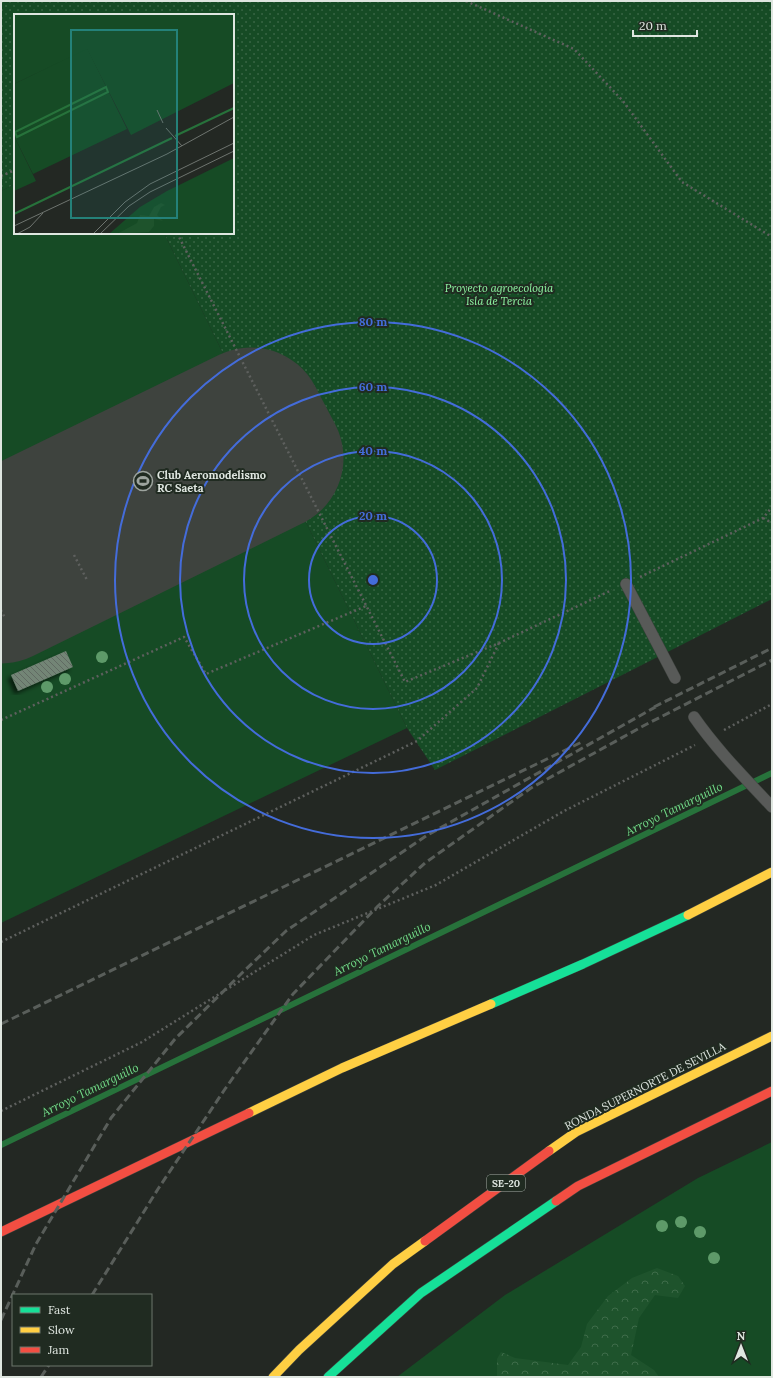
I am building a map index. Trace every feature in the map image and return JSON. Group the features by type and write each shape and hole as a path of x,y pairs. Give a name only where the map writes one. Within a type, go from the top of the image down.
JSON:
{"main road":[{"path":"1,1232 342,1068 583,964 702,909 772,872"},
{"name":"RONDA SUPERNORTE DE SEVILLA","path":"272,1377 298,1350 393,1264 576,1132 772,1036"},
{"path":"328,1377 421,1293 578,1186 772,1091"}],"lane":[{"path":"626,584 675,678"},
{"path":"694,717 721,753 772,808"}],"path":[{"path":"466,1 574,48 623,101 682,182 772,237"},
{"path":"1,176 14,170"},
{"path":"1,942 417,741 478,688 499,643 405,682 178,234"},
{"path":"772,507 763,518 772,523"},
{"path":"74,555 87,580"},
{"path":"1,720 184,637 206,674 366,606"},
{"path":"1,610 5,618"},
{"path":"1,1111 142,1042 314,935 436,885 564,811 709,738 772,704"}],"green space":[{"name":"Proyecto agroecología Isla de Tercia","path":"1,1 772,1 772,599 435,770 407,728 164,234 234,234 234,14 14,14 14,184 1,191"},
{"name":"Club Aeromodelismo RC Saeta","path":"14,184 14,234 164,234 407,728 1,923 1,191"},
{"path":"772,1142 772,1377 397,1377 505,1295 698,1178"},
{"path":"657,1268 678,1276 685,1286 678,1298 655,1295 639,1318 631,1355 654,1370 659,1377 497,1377 497,1359 501,1352 515,1358 568,1365 581,1347 587,1324 608,1296 632,1278"}],"building":[{"path":"66,651 73,667 18,691 11,675"}],"waterway":[{"name":"Arroyo Tamarguillo","path":"1,1145 772,773"}],"runway":[{"path":"1,542 251,420 271,458 1,591"}],"railway":[{"path":"654,707 772,648"},
{"path":"93,1294 158,1189 225,1089 293,994 378,906 425,863 531,788 645,725 772,660"},
{"path":"13,1294 36,1244 111,1118 175,1039 286,931 426,836 659,705"},
{"path":"1,1024 584,741"},
{"path":"1,1320 12,1296"},
{"path":"41,1377 48,1366"}],"traffic: fast":[{"path":"491,1004 583,964 688,915"},
{"path":"328,1377 421,1293 556,1201"}],"traffic: slow":[{"path":"688,915 772,872"},
{"path":"249,1113 342,1068 491,1004"},
{"path":"549,1151 576,1132 772,1036"},
{"path":"273,1377 299,1350 393,1264 425,1241"}],"traffic: jam":[{"path":"556,1201 578,1186 772,1091"},
{"path":"1,1232 249,1113"},
{"path":"425,1241 549,1151"}],"place":[{"name":"Club Aeromodelismo RC Saeta","path":"143,481"}]}
